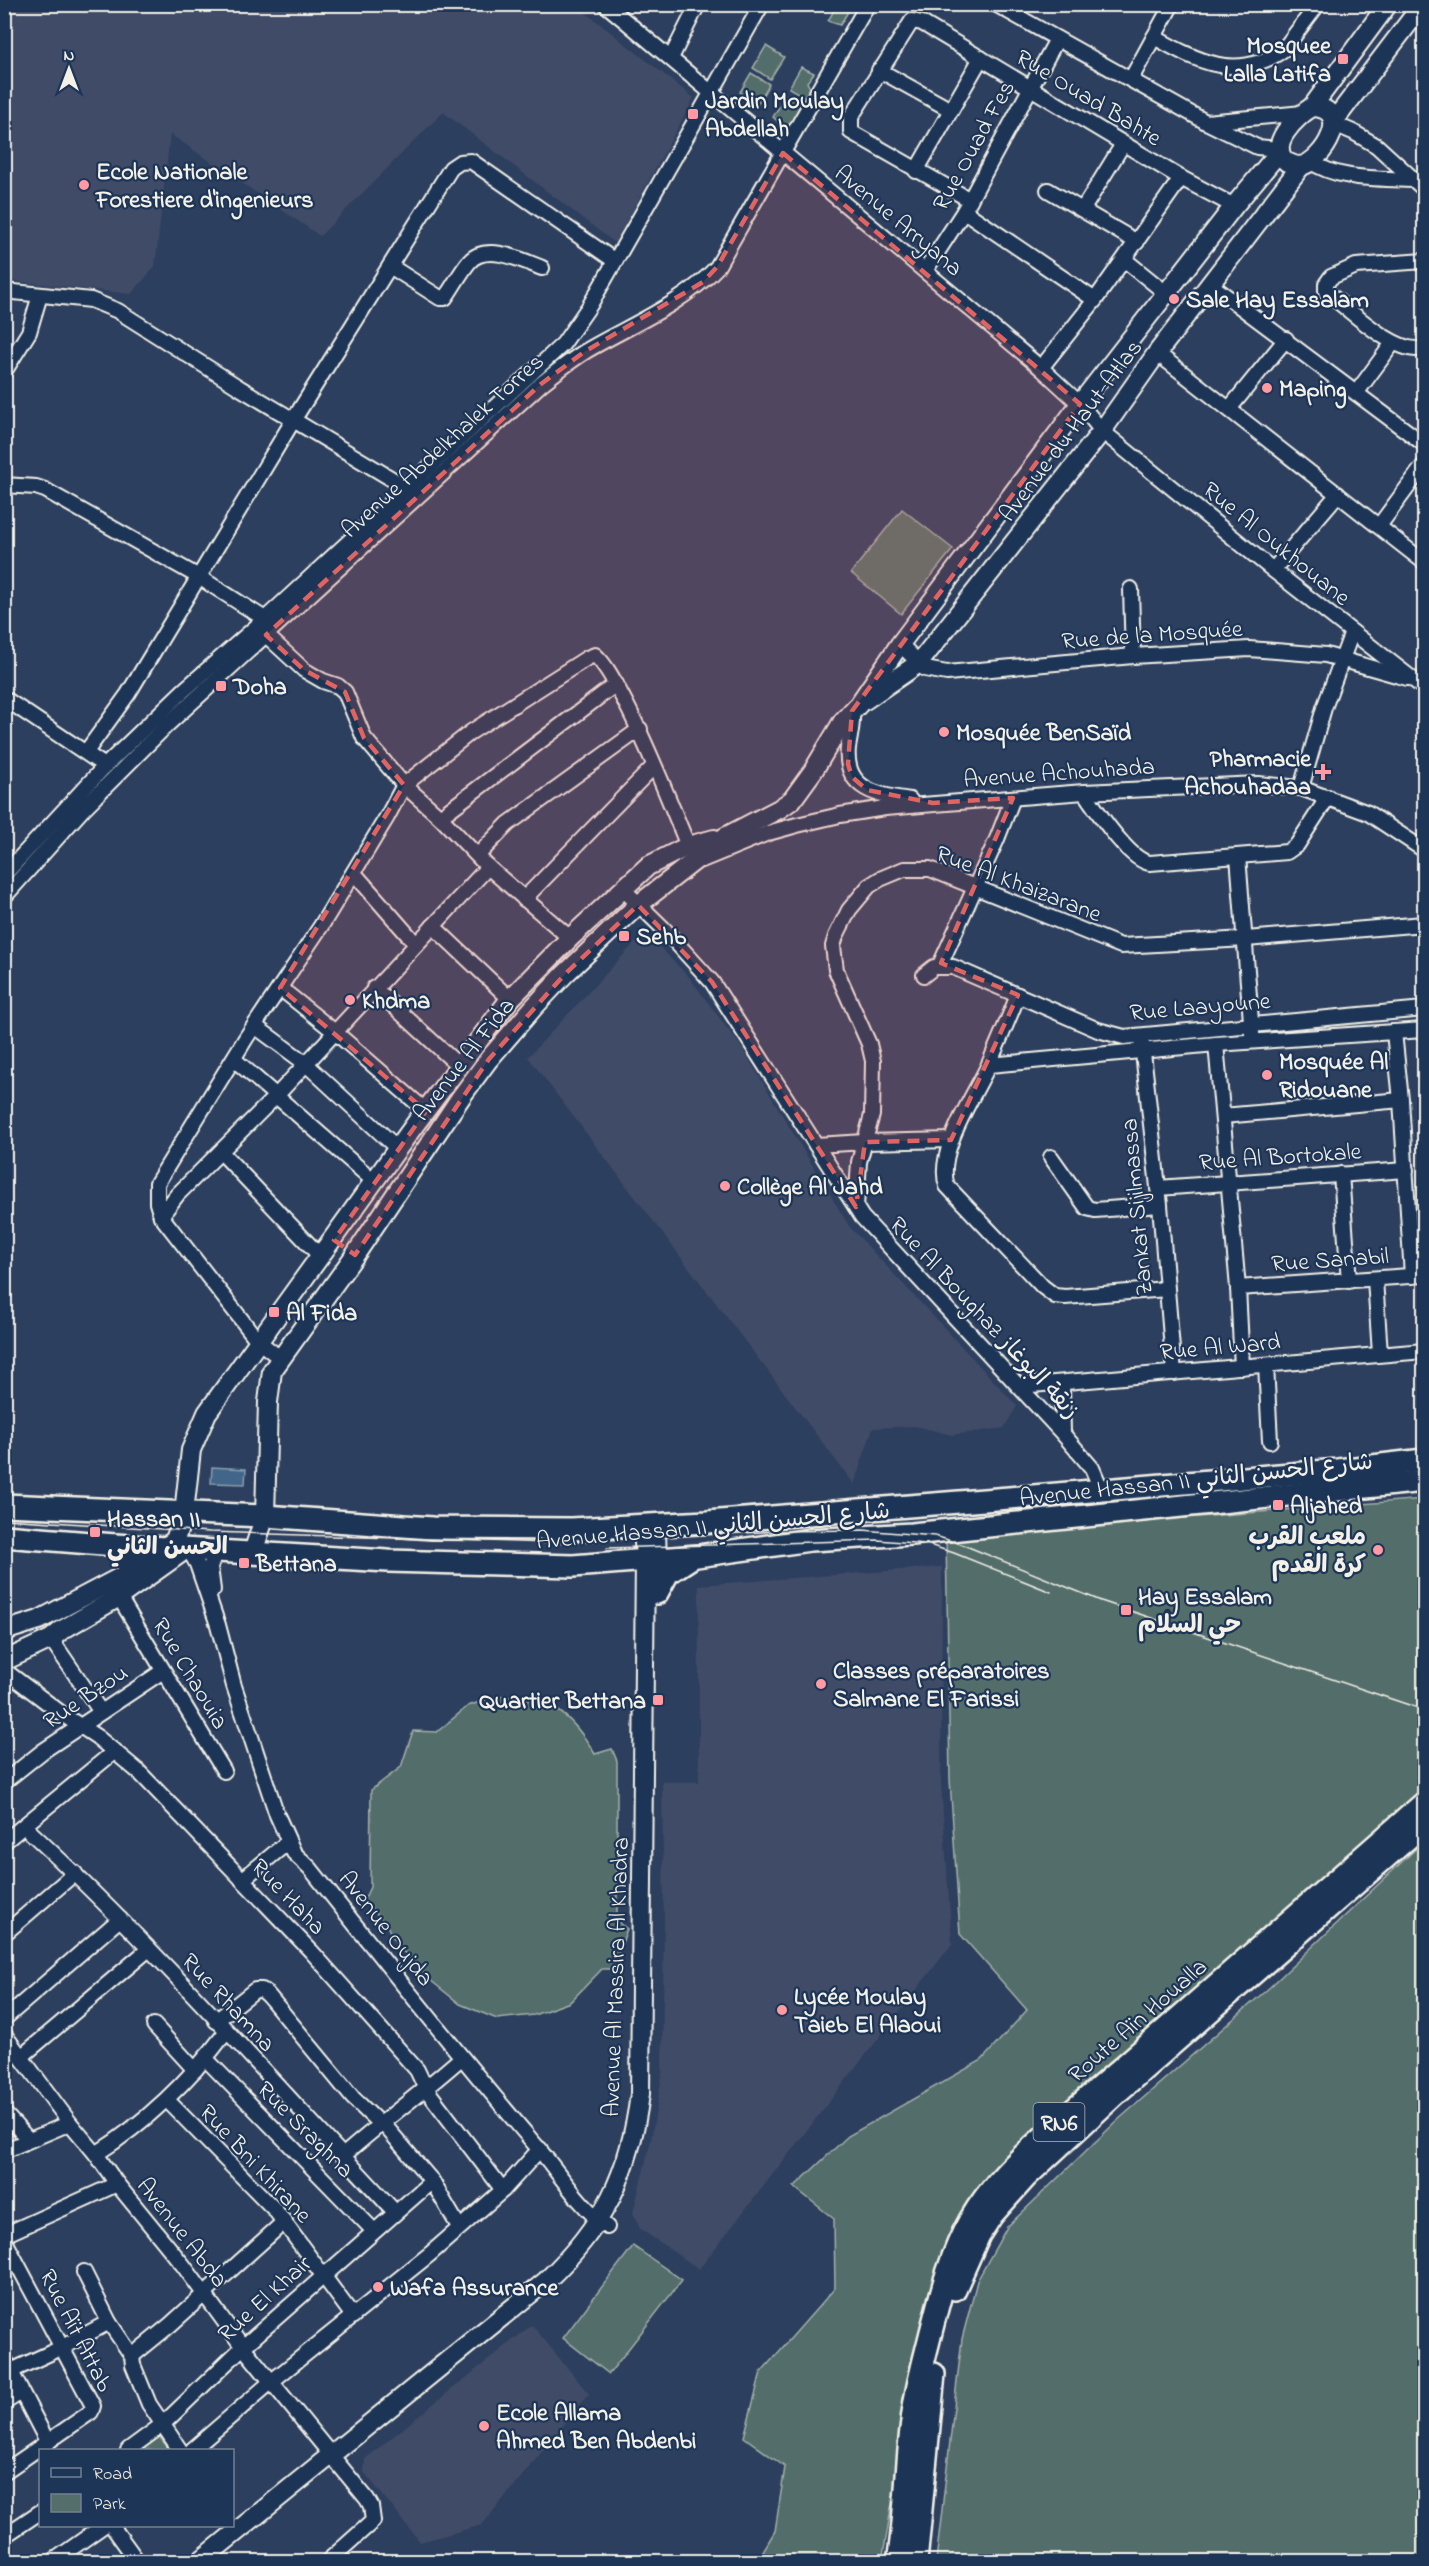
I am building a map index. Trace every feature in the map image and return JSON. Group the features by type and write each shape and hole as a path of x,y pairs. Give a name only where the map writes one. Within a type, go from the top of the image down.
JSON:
{"highway":[{"name":"Avenue Hassan II شارع الحسن الثاني","path":"4,1536 115,1545 180,1535 265,1516 432,1528 571,1529 649,1525 1338,1470 1425,1460"},
{"name":"Avenue Hassan II شارع الحسن الثاني","path":"4,1505 180,1535 216,1550 388,1561 573,1566 697,1556 810,1540 923,1533 1425,1481"},
{"path":"115,1545 126,1555 128,1574"},
{"path":"657,1593 668,1574 686,1560 697,1556"},
{"name":"Route Aïn Houalla","path":"898,2562 904,2528 912,2420 921,2371 953,2253 970,2219 1007,2172 1055,2126 1425,1803"},
{"name":"Route Aïn Houalla","path":"916,2562 931,2397 944,2324 956,2284 969,2254 992,2215 1026,2177 1120,2090 1425,1824"}],"main road":[{"path":"1388,4 1307,110 1285,133 1280,150 1283,159 1292,165 1306,164 1324,146 1334,123 1423,4"},
{"path":"1307,110 1322,108 1330,113 1334,123"},
{"name":"Avenue du Haut-Atlas","path":"725,837 792,800 813,771 830,740 1080,404 1280,150"},
{"name":"Avenue du Haut-Atlas","path":"855,708 919,663 1102,431 1157,353 1306,164"},
{"path":"682,849 687,866 725,837"},
{"name":"Avenue Al Fida","path":"180,1535 191,1450 207,1413 510,999 570,938 648,866 682,849 725,837"},
{"name":"Avenue Al Fida","path":"253,1552 265,1516 269,1385 272,1371 280,1358 355,1255 429,1142 489,1059 565,974 638,905 687,866"},
{"path":"334,1240 355,1255"},
{"name":"Avenue Al Massira Al Khadra","path":"603,2224 628,2153 640,2094 651,1559 649,1525"},
{"path":"4,1631 39,1620 128,1574 180,1535"},
{"path":"4,1661 51,1639 62,1630 119,1597 180,1535"},
{"name":"Avenue Al Massira Al Khadra","path":"216,2562 334,2458 546,2282 603,2224 620,2203 634,2169 646,2127 650,2091 657,1593 651,1559"},
{"name":"Avenue Al Massira Al Khadra","path":"200,2562 334,2458"}],"street":[{"name":"Avenue Arryana","path":"605,4 1041,368 1080,404 1102,431"},
{"path":"671,58 698,4"},
{"name":"Avenue Abdelkhalek Torres","path":"4,875 105,766 184,690 265,619 563,344 590,305 710,91 762,4"},
{"name":"Avenue Abdelkhalek Torres","path":"4,897 125,766 541,384 584,352 676,300 703,282 717,267 868,4"},
{"path":"995,4 1206,122 1257,147 1280,150"},
{"path":"1131,79 1172,4"},
{"path":"1154,37 1194,59 1212,65 1241,66 1278,54 1318,4"},
{"name":"Rue Ouad Bahte","path":"879,70 908,25 912,21 922,23 1123,144 1234,206"},
{"name":"Rue Ouad Fes","path":"925,271 967,206 1057,39"},
{"path":"916,171 981,58"},
{"path":"951,110 879,70 851,117 849,128 852,135 916,171 1095,300"},
{"path":"1206,122 1307,110"},
{"path":"1334,123 1377,146 1425,189"},
{"path":"1083,209 1123,144"},
{"path":"86,752 120,707 294,419 450,168 455,164 471,161 615,261"},
{"path":"1306,164 1339,174 1413,180"},
{"path":"1041,368 1125,260 1181,178"},
{"path":"1048,190 1137,242"},
{"path":"390,266 440,298 445,298 470,261 478,257 499,253 508,254 542,268"},
{"path":"1125,260 1167,294"},
{"path":"1425,261 1356,266 1340,271 1330,277 1326,284 1326,292 1393,343 1410,350 1425,348"},
{"path":"1210,284 1425,444"},
{"path":"4,291 70,297 111,307 240,388 407,488"},
{"path":"4,372 29,332 40,295"},
{"path":"1229,409 1286,339"},
{"path":"1357,392 1393,343"},
{"path":"1157,353 1425,562"},
{"name":"Rue Al Oukhouane","path":"1102,431 1273,570 1420,684"},
{"path":"1379,526 1425,465"},
{"path":"4,485 36,487 45,490 199,577 265,619"},
{"path":"1273,570 1338,494"},
{"path":"1131,589 1133,656"},
{"path":"1301,788 1324,708 1352,632"},
{"path":"266,635 304,670 323,681 338,686 345,692 364,738 404,784 440,817 488,867 570,938"},
{"name":"Rue de la Mosquée","path":"900,644 925,669 947,673 1133,656 1249,649 1342,658 1420,684"},
{"path":"280,1358 258,1341 161,1216 157,1203 157,1183 354,873 404,784 471,732 595,655 602,661 616,684 640,729 682,849"},
{"path":"440,817 616,684"},
{"path":"4,698 105,766"},
{"path":"855,708 848,764 852,777 858,784 879,794 933,803"},
{"path":"478,855 508,825 640,729"},
{"path":"524,899 654,766"},
{"name":"Avenue Achouhada","path":"933,803 1211,784 1258,784 1301,788 1368,813 1425,850"},
{"path":"1084,792 1117,836 1135,856 1146,862 1238,856 1292,849 1302,838 1328,797"},
{"path":"924,975 930,969 940,965 998,839 1013,798"},
{"name":"Avenue Al Fida","path":"687,866 768,833 797,825 840,814 933,803"},
{"path":"1238,856 1252,1042"},
{"path":"161,1216 177,1195 277,1095 488,867"},
{"name":"Rue Al Khaizarane","path":"856,1207 859,1162 872,1115 873,1061 869,1044 836,970 833,946 849,910 869,886 880,879 904,869 930,868 1121,946 1246,939 1425,924"},
{"path":"354,873 416,944"},
{"name":"Rue Al Boughaz زنقة البوغاز","path":"622,888 663,928 712,982 868,1223 1063,1434 1092,1468 1101,1489"},
{"path":"433,926 510,999"},
{"name":"Rue Laayoune","path":"940,965 977,976 1098,1030 1124,1036 1425,1009"},
{"path":"280,988 336,1032 426,1111"},
{"path":"374,988 459,1066"},
{"path":"1018,995 989,1065 951,1140 944,1175 950,1191 1052,1294 1065,1298 1167,1289"},
{"path":"255,1026 305,1063 398,1149"},
{"path":"989,1065 1216,1044 1425,1030"},
{"path":"1394,1032 1418,1275"},
{"name":"Zankat Sijilmassa","path":"1142,1036 1160,1205 1174,1374"},
{"path":"1216,1044 1238,1288 1242,1367"},
{"path":"235,1060 375,1182"},
{"path":"1223,1116 1401,1100"},
{"path":"816,1145 951,1140"},
{"path":"221,1152 321,1257"},
{"path":"1051,1157 1083,1205 1091,1209 1160,1205"},
{"name":"Rue Al Bortokale","path":"1158,1188 1406,1170"},
{"path":"1341,1174 1349,1281"},
{"name":"Rue Sanabil","path":"1238,1288 1418,1275"},
{"path":"1375,1279 1380,1354"},
{"name":"Rue Al Ward","path":"1020,1386 1425,1351"},
{"path":"1266,1365 1270,1441"},
{"path":"1062,1383 1063,1434"},
{"name":"Avenue Oujda","path":"180,1535 197,1564 214,1613 234,1686 288,1842 294,1853 310,1868 461,2058 540,2149 590,2213 603,2224"},
{"name":"Avenue Oujda","path":"214,1613 210,1567 216,1550"},
{"name":"Rue Chaouia","path":"119,1597 224,1771"},
{"path":"51,1639 101,1712"},
{"name":"Rue Haha","path":"4,1670 82,1726 139,1772 360,2004 417,2070 426,2089 503,2190"},
{"name":"Rue Bzou","path":"4,1782 43,1751 163,1671"},
{"path":"4,1842 115,1751"},
{"name":"Rue Rhamna","path":"24,1826 75,1873 149,1949 395,2212"},
{"path":"242,1880 288,1842"},
{"path":"4,1934 75,1873"},
{"path":"4,2019 120,1919"},
{"path":"21,2057 149,1949"},
{"path":"216,2021 255,1990 262,1990 353,2098 386,2127 432,2181 459,2226"},
{"path":"154,2025 195,2070"},
{"path":"96,2154 125,2136 167,2100 206,2059 226,2032"},
{"name":"Avenue Abda","path":"4,2034 243,2347 367,2499 371,2506 373,2521 327,2562"},
{"path":"343,2156 379,2123 426,2089 461,2058"},
{"name":"Rue Sraghna","path":"206,2059 374,2231"},
{"name":"Rue Bni Khirane","path":"167,2100 285,2221 353,2316"},
{"path":"4,2113 30,2140"},
{"path":"4,2151 70,2123"},
{"path":"194,2449 272,2381 430,2254 459,2226 503,2190 540,2149"},
{"name":"Rue El Khair","path":"131,2449 162,2425 243,2347 432,2181"},
{"path":"4,2237 117,2184"},
{"path":"132,2356 204,2295 285,2221"},
{"name":"Rue Aït Attab","path":"4,2237 93,2406 91,2412 4,2472"},
{"path":"84,2272 109,2322 132,2356 146,2399 179,2449"},
{"path":"48,2443 8,2364 61,2348 109,2322"},
{"path":"4,2403 21,2392"},
{"path":"4,2536 39,2513"},
{"path":"52,2562 98,2527"},
{"path":"113,2527 138,2562"}],"highlighted area":[{"path":"783,153 1080,404 852,711 848,764 852,777 867,790 933,803 1013,798 941,963 1018,995 951,1140 865,1142 856,1207 712,982 638,905 565,974 489,1059 355,1255 334,1240 426,1111 280,988 404,785 364,738 345,692 304,670 266,635 541,384 584,352 703,282 717,267"}],"shaded area":[{"name":"Ecole Nationale Forestiere d'ingenieurs","path":"5,4 576,5 694,98 615,243 443,112 320,236 170,134 155,267 131,294 5,280"},
{"name":"Collège Al Jahd","path":"645,932 689,977 742,1048 849,1226 1017,1406 1004,1428 952,1435 915,1426 873,1428 854,1484 528,1057"},
{"path":"212,1467 246,1469 245,1484 211,1483"},
{"name":"Lycée Moulay Taieb El Alaoui","path":"942,1567 941,1784 952,1944 699,2269 640,2229 633,2213 651,2140 662,2076 664,1920 662,1782 699,1782 699,1585"},
{"name":"Ecole Allama Ahmed Ben Abdenbi","path":"532,2325 589,2394 482,2525 420,2542 364,2472 365,2459"}],"green space":[{"path":"837,5 852,5 840,25 828,21"},
{"path":"766,46 784,57 770,79 753,68"},
{"path":"801,67 814,73 807,82 812,92 808,99 789,88"},
{"path":"751,73 769,84 757,105 740,92"},
{"path":"786,95 802,103 788,130 773,117"},
{"path":"902,509 953,549 901,614 851,573"},
{"path":"1424,1499 1424,1796 1036,2152 937,2292 895,2486 882,2561 757,2561 775,2531 785,2467 744,2437 761,2372 835,2288 834,2219 794,2187 848,2136 982,2060 1027,2010 960,1934 950,1779 946,1537"},
{"path":"498,1696 531,1700 556,1709 576,1727 595,1754 612,1749 617,1761 617,1921 627,1929 613,1969 602,1969 570,2002 534,2015 497,2019 460,2004 430,1980 397,1945 386,1924 364,1900 370,1887 371,1790 401,1767 413,1731 437,1732 468,1706"},
{"path":"1424,1841 1424,2561 936,2561 962,2339 977,2281 1007,2227 1118,2120 1270,1987"},
{"path":"633,2246 682,2280 609,2374 563,2338"},
{"path":"158,2435 169,2449 138,2449"}],"tram line":[{"path":"4,1519 210,1532 550,1543 779,1531 863,1530 935,1536 961,1544 1101,1601 1424,1710"},
{"path":"607,1548 878,1540 926,1544 1051,1592"}],"place":[{"name":"Mosquee Lalla Latifa","path":"1343,59"},
{"name":"Jardin Moulay Abdellah","path":"693,114"},
{"name":"Ecole Nationale Forestiere d'ingenieurs","path":"84,185"},
{"name":"Sale Hay Essalam","path":"1174,299"},
{"name":"Maping","path":"1267,388"},
{"name":"Doha","path":"221,686"},
{"name":"Mosquée BenSaïd","path":"944,732"},
{"name":"Pharmacie Achouhadaa","path":"1323,772"},
{"name":"Sehb","path":"624,936"},
{"name":"Khdma","path":"350,1000"},
{"name":"Mosquée Al Ridouane","path":"1267,1075"},
{"name":"Collège Al Jahd","path":"725,1186"},
{"name":"Al Fida","path":"274,1312"},
{"name":"Aljahed","path":"1278,1505"},
{"name":"Hassan II الحسن الثاني","path":"95,1532"},
{"name":"ملعب القرب كرة القدم","path":"1378,1550"},
{"name":"Bettana","path":"244,1563"},
{"name":"Hay Essalam حي السلام","path":"1126,1610"},
{"name":"Classes préparatoires Salmane El Farissi","path":"821,1684"},
{"name":"Quartier Bettana","path":"658,1700"},
{"name":"Lycée Moulay Taieb El Alaoui","path":"782,2010"},
{"name":"Wafa Assurance","path":"378,2287"},
{"name":"Ecole Allama Ahmed Ben Abdenbi","path":"484,2426"}]}
